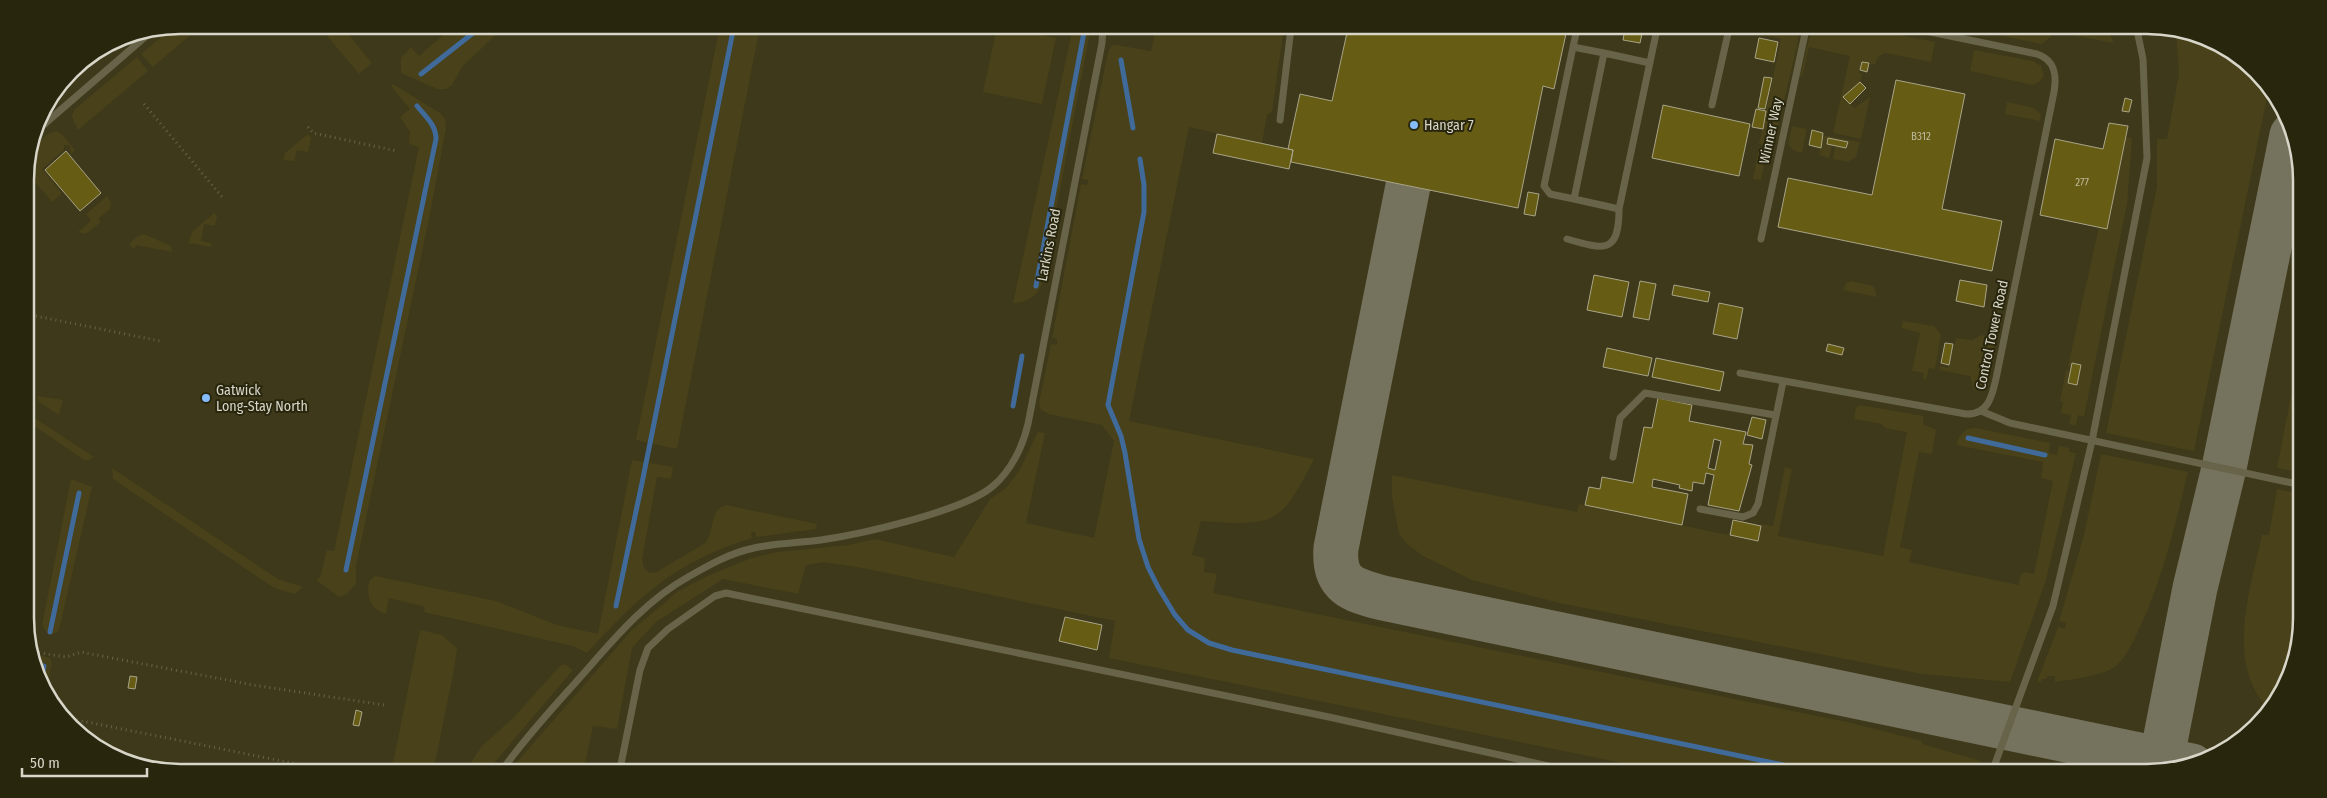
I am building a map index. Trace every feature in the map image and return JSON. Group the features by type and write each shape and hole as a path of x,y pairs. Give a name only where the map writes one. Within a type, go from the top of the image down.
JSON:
{"lane":[{"name":"Larkins Road","path":"506,764 628,624 654,600 686,578 729,556 754,548 841,536 946,509 987,490 1002,477 1011,465 1024,439 1028,424 1103,34"},
{"path":"1280,120 1290,34"},
{"path":"1576,34 1544,186 1550,194 1619,208"},
{"path":"1567,239 1598,246 1612,243 1619,229 1619,208 1656,34"},
{"path":"1712,105 1728,34"},
{"name":"Winner Way","path":"1761,239 1805,34"},
{"name":"Control Tower Road","path":"1940,34 2041,55 2047,59 2054,71 2054,92 1997,374 1992,397 1981,411"},
{"path":"1995,764 2053,606 2092,441 2147,158 2143,59 2138,34"},
{"path":"45,124 142,39"},
{"path":"1573,48 1650,63"},
{"path":"1574,199 1604,53"},
{"path":"1740,373 1966,414 1981,411 2010,423 2293,483"},
{"path":"1700,509 1744,518 1753,513 1758,504 1783,382"},
{"path":"1612,457 1620,418 1646,393 1775,415"},
{"path":"621,764 640,670 648,648 668,629 715,596 726,593 1329,717 1540,764"}],"path":[{"path":"144,104 223,198"},
{"path":"308,127 313,133 397,151"},
{"path":"34,316 160,341"},
{"path":"39,653 66,657 81,652 253,685 384,705"},
{"path":"76,720 297,764"}],"shaded area":[{"path":"192,34 153,67 141,54 164,35"},
{"path":"326,34 348,34 372,63 359,74"},
{"path":"445,34 497,34 462,67 452,85 446,89 437,89 401,73 401,58 411,47 419,56"},
{"path":"718,34 759,34 677,449 636,440"},
{"path":"995,34 1038,34 1056,38 1042,104 983,92"},
{"path":"1071,34 1090,34 1042,284 1033,297 1019,303 1013,303"},
{"path":"1155,34 1283,34 1272,112 1267,115 1262,144 1189,127 1129,421 1314,459 1292,498 1283,509 1272,517 1245,523 1201,521 1192,555 1205,558 1204,572 1217,574 1213,593 1847,722 1922,741 1922,744 1981,761 1980,764 1627,764 1109,658 1115,621 863,568 823,562 806,565 798,594 723,579 656,622 632,648 617,729 593,726 585,764 515,764 631,631 677,592 707,576 749,559 777,552 849,545 875,539 954,557 990,499 1006,488 1019,471 1038,432 1045,433 1026,523 1094,538 1114,441 1102,425 1049,414 1041,410 1039,403 1051,344 1057,345 1057,339 1052,338 1081,184 1087,185 1088,180 1082,179 1108,52 1112,45 1151,51"},
{"path":"1762,34 1799,34 1773,146 1759,144 1781,39"},
{"path":"1812,34 1896,34 1935,42 1931,62 1885,53 1878,57 1875,65 1862,62 1859,73 1862,74 1860,82 1843,97 1854,108 1870,97 1861,139 1833,133 1850,56 1809,47 1802,77 1800,77"},
{"path":"1993,34 2054,34 2042,44"},
{"path":"2067,34 2110,34 2114,43"},
{"path":"2147,34 2185,39 2220,53 2236,64 2263,91 2278,115 2292,161 2293,618 2288,656 2278,683 2269,699 2236,734 2212,749 2194,756 2157,764 180,764 142,759 107,745 91,734 64,707 49,683 35,637 34,170 39,142 45,124 58,99 70,84 84,70 107,53 142,39 161,35"},
{"path":"2176,37 2203,45 2220,53 2236,64 2267,97 2194,451 2106,433 2157,186 2157,139 2167,139 2179,74"},
{"path":"1974,50 2033,61 2041,66 2044,76 2033,85 1970,71"},
{"path":"137,57 148,71 78,130 72,117 74,110"},
{"path":"393,84 440,113 445,119 446,128 430,214 356,566 356,584 347,594 339,597 316,580 320,577 327,550 334,551 419,147 409,144 410,132 400,117 410,109 391,86"},
{"path":"2007,102 2034,108 2041,115 2040,121 2005,114"},
{"path":"1792,126 1807,129 1802,153 1793,150 1788,144"},
{"path":"56,131 62,134 75,150 71,155 70,146 64,145 64,150 42,169 62,193 52,202 34,181 35,161 39,142 48,134"},
{"path":"308,134 311,138 308,152 297,150 294,161 283,160 285,153"},
{"path":"1823,135 1860,142 1856,157 1848,162 1833,159 1835,146 1846,148 1847,143 1828,138 1827,144 1832,146 1829,158 1819,155"},
{"path":"2126,137 2132,138 2127,204 2084,417 2078,415 2076,426 2069,424 2071,415 2061,413 2063,402 2060,401 2066,370 2070,371 2071,368 2068,366 2099,227 2107,228"},
{"path":"1759,147 1770,149 1765,160 1761,180 1753,179"},
{"path":"107,196 111,202 110,209 98,219 101,222 86,234 78,232 91,221 86,214"},
{"path":"214,213 217,216 215,226 204,224 201,241 211,243 211,247 188,243 192,232"},
{"path":"144,234 171,246 172,252 136,245 134,249 129,244 138,236"},
{"path":"1851,281 1873,286 1876,297 1843,290 1846,283"},
{"path":"1903,321 1934,326 1941,334 1935,369 1929,368 1926,380 1923,379 1924,373 1912,371 1920,333 1901,328"},
{"path":"1982,335 1993,338 1995,342 1987,382 1974,390 1970,376 1939,370 1940,366 1948,368 1956,338 1972,340"},
{"path":"2293,386 2293,471 2277,468"},
{"path":"37,396 63,400 59,415 39,402"},
{"path":"1860,405 1924,416 1923,424 1936,430 1932,454 1919,452 1900,547 1912,550 1909,562 2018,585 2021,574 2024,572 2034,574 2053,481 2041,478 2043,462 1956,445 1966,430 1976,428 2050,443 2049,453 2057,455 2059,446 2069,448 2069,452 2076,453 2046,580 2010,682 1922,674 1559,603 1472,580 1423,556 1407,544 1399,534 1392,497 1392,475 1577,512 1579,504 1757,541 1760,524 1773,526 1785,467 1792,469 1778,536 1883,556 1907,432 1885,428 1882,424 1854,419 1856,408"},
{"path":"34,418 94,457 84,460 34,426"},
{"path":"2101,454 2188,472 2168,552 2155,591 2135,638 2117,665 2105,672 2088,676 2055,682 2055,676 2047,676 2041,682 2037,682 2058,627 2065,628 2066,623 2059,621 2084,535"},
{"path":"632,460 673,467 671,479 657,477 642,559 644,568 648,572 655,573 705,543 717,512 726,505 817,524 816,529 756,537 755,532 751,532 752,538 725,547 680,569 660,583 624,614 587,653 573,646 424,612 425,607 389,598 386,614 376,609 370,601 368,591 370,580 375,576 496,601 557,625 598,634"},
{"path":"112,468 278,579 303,587 295,594 274,588 113,479"},
{"path":"71,479 92,487 59,630 56,633 47,633 42,625"},
{"path":"2277,489 2293,492 2292,637 2288,656 2278,683 2265,704 2256,692 2248,671 2244,649 2244,626 2247,603 2262,535 2269,535"},
{"path":"420,630 442,635 457,648 435,764 393,764"},
{"path":"39,655 49,658 52,662 48,681 42,665"},
{"path":"565,664 573,670 493,764 470,764 482,746 512,719 560,666"}],"building":[{"name":"Hangar 7","path":"1347,34 1566,34 1554,89 1543,86 1518,208 1291,162 1293,150 1288,149 1300,94 1332,101"},
{"path":"1624,34 1642,34 1640,43 1623,40"},
{"path":"1759,38 1778,42 1774,62 1755,58"},
{"path":"1862,62 1869,63 1867,72 1860,70"},
{"path":"1764,77 1772,78 1765,109 1758,108"},
{"path":"1896,80 1965,94 1942,209 2002,221 1992,271 1778,227 1788,178 1872,195"},
{"path":"1860,82 1866,88 1850,104 1843,97"},
{"path":"2125,98 2132,100 2129,112 2122,111"},
{"path":"1663,105 1750,124 1739,176 1652,158"},
{"path":"1756,109 1766,111 1763,129 1752,127"},
{"path":"2109,123 2128,126 2107,229 2040,215 2055,139 2103,149"},
{"path":"1812,130 1823,133 1821,148 1809,145"},
{"path":"1217,134 1293,150 1289,169 1213,153"},
{"path":"1828,138 1848,142 1846,148 1827,144"},
{"path":"66,151 101,193 80,211 45,170"},
{"path":"1528,192 1539,194 1535,216 1524,214"},
{"path":"1594,275 1629,282 1622,317 1587,310"},
{"path":"1960,280 1987,285 1984,307 1956,301"},
{"path":"1640,281 1656,284 1649,320 1633,317"},
{"path":"1674,285 1710,292 1708,302 1672,295"},
{"path":"1719,303 1743,308 1737,339 1713,334"},
{"path":"1945,343 1953,344 1949,365 1941,363"},
{"path":"1828,344 1844,348 1842,355 1826,351"},
{"path":"1607,348 1652,358 1648,376 1603,367"},
{"path":"1656,358 1724,372 1720,391 1652,377"},
{"path":"2072,363 2081,365 2077,385 2068,383"},
{"path":"1658,398 1692,405 1689,421 1746,432 1743,444 1753,445 1749,464 1752,465 1739,511 1708,505 1714,475 1706,473 1704,484 1693,482 1692,491 1679,488 1680,485 1653,479 1652,487 1688,494 1682,525 1585,505 1589,487 1600,489 1602,477 1633,483 1644,427 1652,428","holes":["1714,439 1721,441 1715,470 1708,468"]},
{"path":"1752,417 1766,420 1762,439 1747,435"},
{"path":"1733,520 1761,526 1758,541 1730,535"},
{"path":"1065,617 1102,625 1097,650 1059,641"},
{"path":"130,676 137,677 135,689 128,688"},
{"path":"356,710 362,712 359,726 353,725"}],"waterway":[{"path":"421,74 472,34"},
{"path":"616,606 732,34"},
{"path":"1036,286 1084,34"},
{"path":"1121,60 1133,128"},
{"path":"346,570 436,139 432,125 417,106"},
{"path":"1140,159 1144,185 1144,212 1108,405 1121,436 1139,539 1148,567 1175,615 1188,630 1209,643 1232,650 1779,764"},
{"path":"1013,406 1022,356"},
{"path":"1968,438 2045,455"},
{"path":"50,632 79,493"}],"taxiway":[{"path":"2161,763 2195,588 2224,468 2289,148"},
{"path":"1408,186 1336,548 1338,570 1341,578 1347,584 1362,592 1383,598 2171,762"}],"place":[{"name":"Hangar 7","path":"1414,125"},
{"name":"Gatwick Long-Stay North","path":"206,398"}]}
